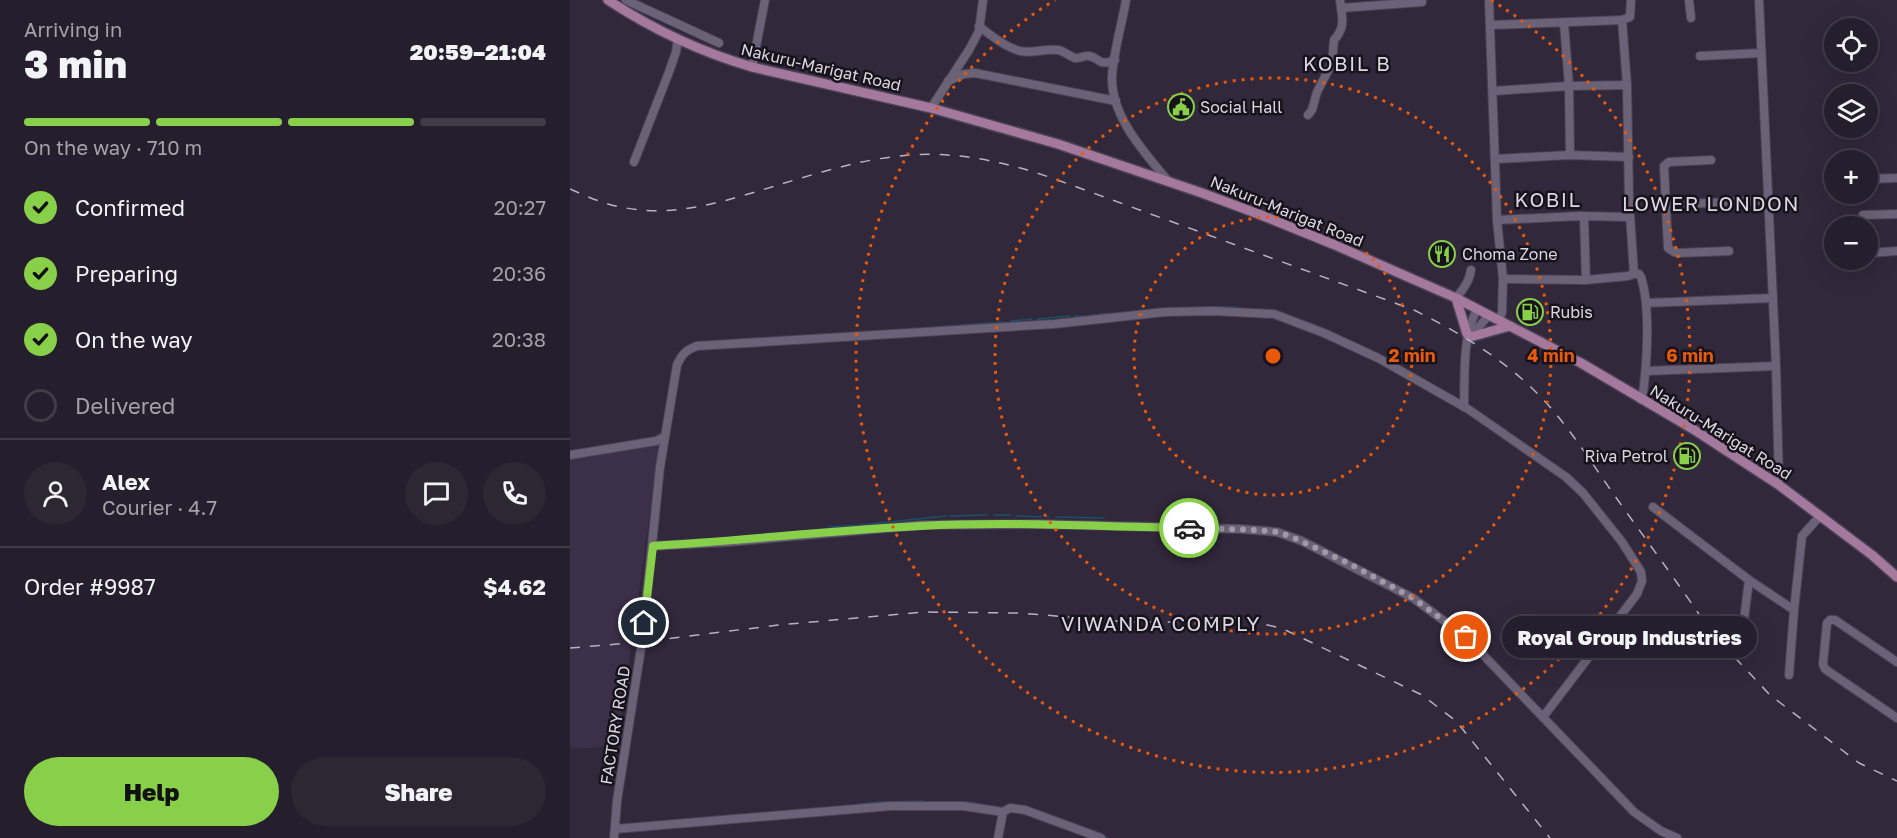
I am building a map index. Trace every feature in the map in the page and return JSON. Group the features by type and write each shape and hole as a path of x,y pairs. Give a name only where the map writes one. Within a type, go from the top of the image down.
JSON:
{"main road":[{"name":"Nakuru-Marigat Road","path":"608,0 656,28 726,59 931,108 1037,138 1168,181 1335,245 1456,298 1581,363 1694,429 1779,485 1872,555 1897,577"},
{"path":"1456,298 1468,337 1510,326"}],"street":[{"path":"626,0 719,44"},
{"path":"752,67 765,0"},
{"path":"931,108 979,31 982,0"},
{"path":"1126,0 1112,83 1116,101 1132,134 1168,181"},
{"path":"1489,0 1497,220 1503,279 1502,312 1499,320"},
{"path":"1490,25 1622,20 1630,17 1630,0"},
{"path":"1689,0 1690,18"},
{"path":"1759,0 1776,366 1779,485"},
{"path":"1308,115 1332,63 1333,44 1341,34 1341,4 1422,2"},
{"path":"1622,20 1627,85 1630,217 1634,274"},
{"path":"1564,23 1569,86 1570,155"},
{"path":"979,26 1020,51 1060,50 1074,57 1089,56 1105,63 1115,60"},
{"path":"634,162 669,72 678,39"},
{"path":"1700,56 1761,53"},
{"path":"948,81 964,74 975,73 1116,101"},
{"path":"1493,90 1627,85"},
{"path":"1496,159 1570,155 1629,157"},
{"path":"1711,160 1666,164 1664,170 1668,248 1674,252 1729,251"},
{"path":"1878,178 1897,178"},
{"path":"1666,205 1768,200"},
{"path":"1863,215 1897,214"},
{"path":"1584,217 1586,280"},
{"path":"1497,220 1630,217"},
{"path":"1878,252 1897,251"},
{"path":"1456,298 1471,276 1471,270"},
{"path":"1503,279 1586,280 1639,274 1646,303 1646,371 1642,400"},
{"path":"1646,303 1773,298"},
{"path":"1464,407 1468,337 1477,309"},
{"name":"FACTORY ROAD","path":"614,838 617,801 642,642 664,437 677,365 682,355 697,346 1054,324 1165,312 1248,312 1282,317 1367,352 1464,407 1566,477 1583,493 1622,542 1641,574 1641,586 1630,604 1543,717"},
{"path":"1468,337 1490,315"},
{"path":"1646,371 1776,366"},
{"path":"570,455 656,441 664,437"},
{"path":"1653,507 1749,580 1794,610"},
{"path":"1789,675 1802,536 1820,516"},
{"path":"653,546 728,542 922,525 1038,524 1277,532 1302,541 1413,598 1466,637 1634,812 1653,827 1677,838"},
{"path":"1743,627 1749,580"},
{"path":"1897,662 1835,620 1828,622 1823,664 1825,669 1897,718"},
{"path":"615,829 891,806 963,806 1003,812 1010,808 1025,810 1101,838"},
{"path":"998,838 1003,812"}],"shaded area":[{"path":"660,443 619,732 615,746 570,749 570,459"}],"waterway":[{"path":"1204,307 1236,307"},
{"path":"1100,314 1122,313"},
{"path":"1090,315 1096,315"},
{"path":"1037,319 1070,316"},
{"path":"1075,316 1084,316"},
{"path":"1011,321 1032,319"},
{"path":"935,327 1004,322"},
{"path":"950,516 987,515"},
{"path":"994,515 1011,515"},
{"path":"828,527 946,516"},
{"path":"1016,516 1042,517"},
{"path":"1056,517 1104,518"},
{"path":"852,805 923,801"},
{"path":"935,802 968,802 1003,808"},
{"path":"1016,805 1027,807"},
{"path":"1103,836 1108,838"}],"railway":[{"path":"570,189 619,207 659,211 675,210 723,201 822,172 891,157 932,154 973,158 1013,166 1052,178 1414,310 1483,349 1535,391 1580,445 1703,620 1770,695 1859,763 1897,781"},
{"path":"570,648 642,642 778,625 924,612 1020,613 1127,622 1177,622 1227,616 1281,628 1422,695 1456,721 1550,838"}],"way so far":[{"path":"1189,528 1258,530 1290,536 1348,563 1413,598 1466,637"}],"place":[{"name":"Social Hall","path":"1181,107"},
{"name":"Choma Zone","path":"1442,254"},
{"name":"Rubis","path":"1530,312"},
{"name":"Riva Petrol","path":"1687,456"},
{"name":"Royal Group Industries","path":"1466,637"}],"district":[{"name":"KOBIL B","path":"1347,63"},
{"name":"KOBIL","path":"1548,199"},
{"name":"LOWER LONDON","path":"1711,203"},
{"name":"VIWANDA COMPLY","path":"1161,623"}],"route":[{"path":"644,623 653,546 728,542 922,525 1038,524 1189,528"}]}
